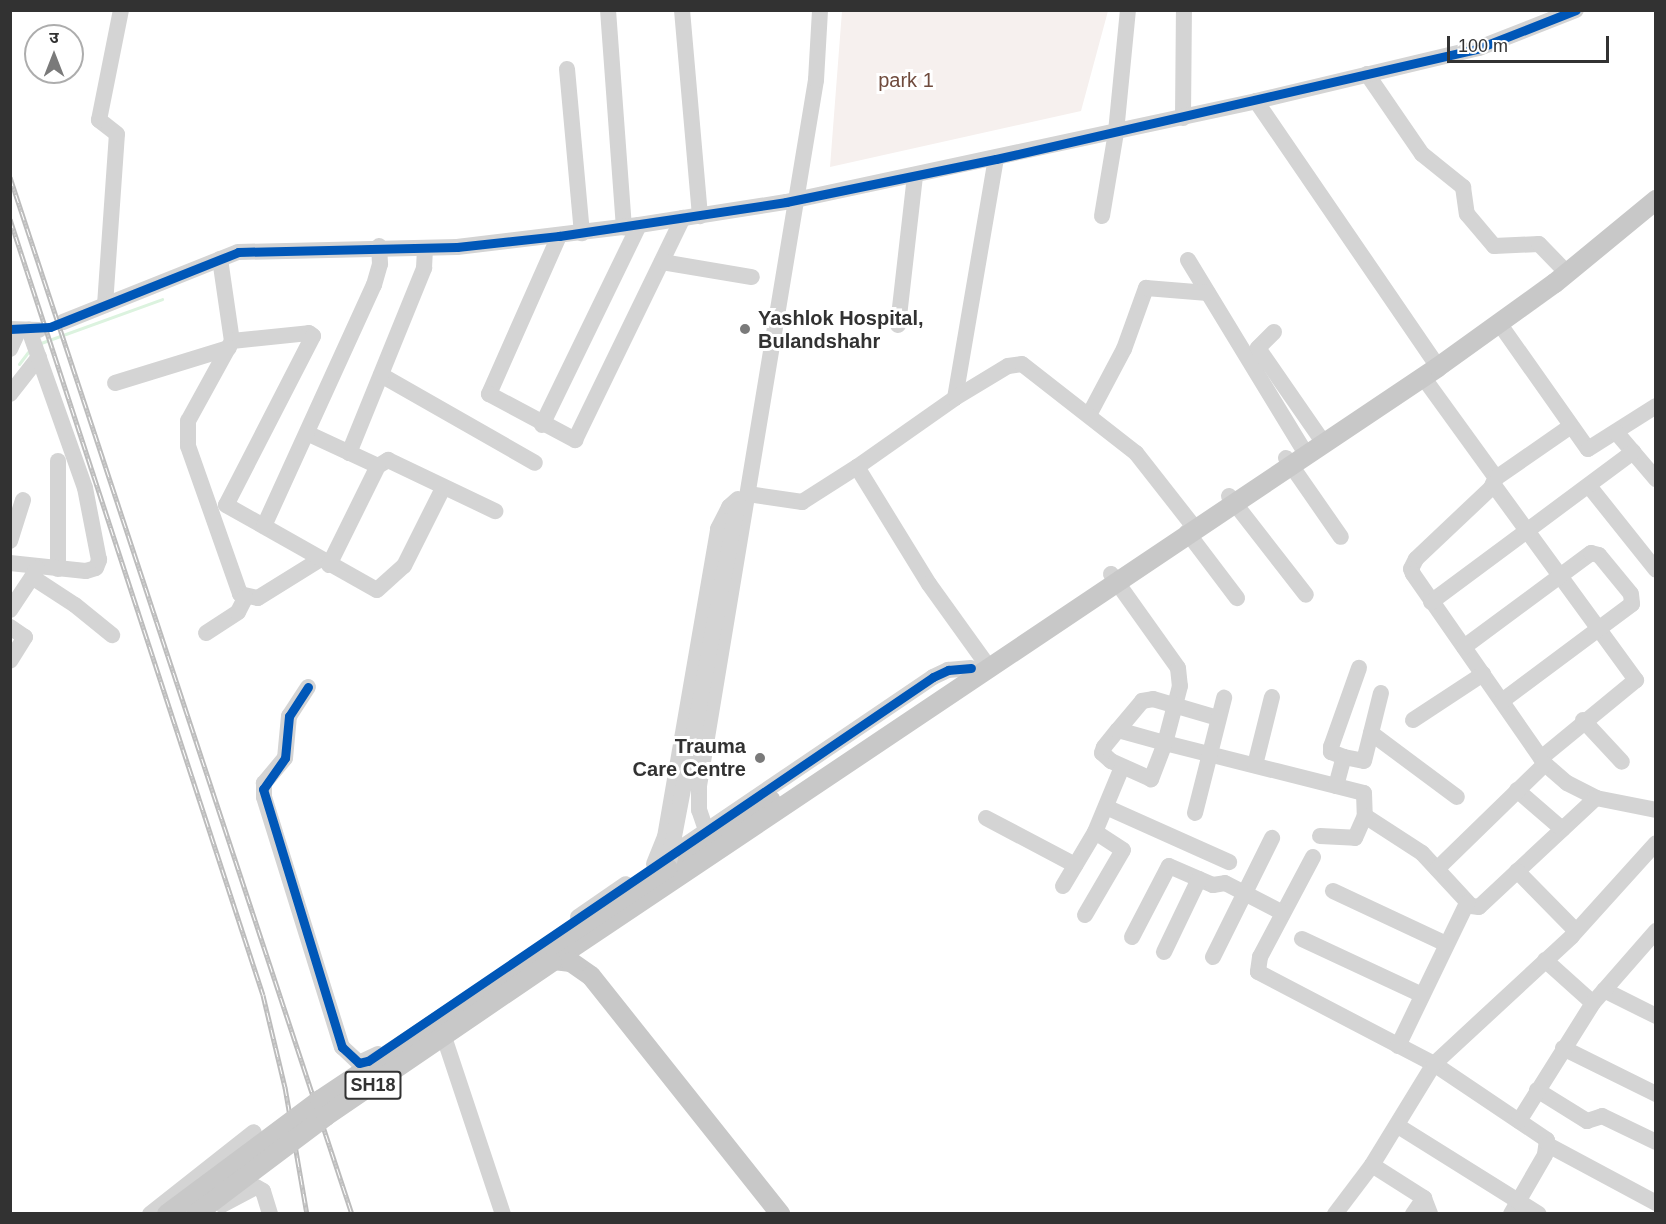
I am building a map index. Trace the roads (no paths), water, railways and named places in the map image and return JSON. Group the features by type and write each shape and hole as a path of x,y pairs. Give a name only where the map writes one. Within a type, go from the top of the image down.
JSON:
{"main road":[{"path":"1431,368 1653,198"},
{"path":"554,960 1113,577 1499,323 1555,283 1653,198"},
{"path":"660,868 982,666"},
{"name":"SH18","path":"167,1214 320,1100 660,868"},
{"path":"554,960 571,962 591,976 780,1214"},
{"name":"SH18","path":"196,1214 326,1116 554,960"}],"street":[{"path":"542,425 632,226 608,10"},
{"path":"682,10 700,216"},
{"path":"706,830 699,810 699,786 741,499 790,201 806,79 809,10"},
{"path":"790,201 816,80 820,10"},
{"path":"1102,216 1116,132 1128,10"},
{"path":"1183,118 1184,10"},
{"path":"10,350 38,328 105,305 220,259 259,249 379,246 425,259 790,201 996,159 1256,101 1489,44 1576,10"},
{"path":"105,305 117,134 115,128 103,126 99,120 120,11"},
{"path":"567,69 582,233"},
{"path":"1367,74 1422,154 1463,187 1467,214 1494,246 1539,244 1562,267"},
{"path":"1256,101 1431,368 1526,534 1636,680 1583,720 1517,790 1437,869"},
{"path":"955,398 990,205 996,159"},
{"path":"898,325 915,175"},
{"path":"559,236 489,390 493,400 572,440 578,438 683,218"},
{"path":"264,526 309,434 378,275 379,246"},
{"path":"220,259 230,344 188,421 185,438 236,587 245,598"},
{"path":"349,453 425,259"},
{"path":"1188,260 1304,450"},
{"path":"662,262 752,277"},
{"path":"1089,416 1124,349 1146,288 1208,293"},
{"path":"1499,323 1588,448 1656,406"},
{"path":"10,610 35,572 58,569 92,570 99,560 85,488 39,357 38,328"},
{"path":"1274,332 1258,348 1341,537"},
{"path":"115,383 230,344 309,333 313,336 225,501 370,589 380,589 404,566 443,488"},
{"path":"10,394 39,357"},
{"path":"741,499 802,502 857,467 955,398 1008,366 1022,364 1146,463 1237,598"},
{"path":"381,375 535,463"},
{"path":"1571,426 1495,481 1412,564 1413,574 1464,647 1477,678 1502,700 1543,761 1567,783 1596,798 1656,810"},
{"path":"1616,432 1656,479"},
{"path":"309,434 378,466"},
{"path":"1431,602 1526,534 1633,452"},
{"path":"245,598 258,598 324,562 378,466 388,460 495,511"},
{"path":"58,461 58,569"},
{"path":"308,687 289,716 285,758 263,789 342,1047 353,1060 368,1061 660,868 706,830 933,677 948,670 982,666 857,467"},
{"path":"1589,486 1656,570"},
{"path":"660,868 741,499"},
{"path":"1232,499 1306,595"},
{"path":"10,541 23,500"},
{"path":"1464,647 1595,552 1631,594 1632,604 1502,700"},
{"path":"10,563 35,572 112,635"},
{"path":"1113,577 1178,668 1180,686 1175,705 1166,743 1154,778 1122,766 1102,753 1118,730 1145,700 1175,705 1218,718"},
{"path":"206,633 238,612 245,598"},
{"path":"10,627 25,637 10,661"},
{"path":"1359,668 1331,752 1344,758 1364,761 1381,693"},
{"path":"1413,720 1477,678"},
{"path":"1255,765 1272,697"},
{"path":"1195,813 1224,698"},
{"path":"1583,720 1622,762"},
{"path":"1118,730 1366,795 1365,816 1355,838 1320,836"},
{"path":"1371,733 1457,797"},
{"path":"1336,786 1344,758"},
{"path":"1064,886 1095,832 1122,766"},
{"path":"1517,790 1562,829"},
{"path":"1365,816 1407,842 1437,869 1467,903 1479,907 1596,798"},
{"path":"1106,807 1229,862"},
{"path":"986,818 1075,865"},
{"path":"1085,915 1123,850 1095,832"},
{"path":"1213,957 1247,895 1272,838"},
{"path":"1335,1214 1398,1126 1434,1064 1576,931 1654,846"},
{"path":"1313,857 1260,957 1258,972 1434,1064 1519,1121 1548,1145 1656,1203"},
{"path":"1132,937 1167,868 1213,885 1225,883 1283,913"},
{"path":"1517,871 1576,931"},
{"path":"1164,952 1199,879"},
{"path":"1333,891 1446,944"},
{"path":"1398,1046 1467,903"},
{"path":"1519,1121 1563,1048 1598,996 1656,931"},
{"path":"1302,939 1422,994"},
{"path":"1545,960 1598,996 1656,1016"},
{"path":"444,1037 503,1214"},
{"path":"1563,1048 1656,1094"},
{"path":"1537,1090 1587,1121 1602,1116 1656,1142"},
{"path":"1398,1126 1515,1207 1539,1214"},
{"path":"150,1214 254,1132"},
{"path":"1515,1207 1548,1145"},
{"path":"1372,1165 1427,1206 1413,1214"},
{"path":"208,1214 256,1187 264,1191 270,1214"}],"waterway":[{"path":"38,344 162,299"},
{"path":"19,364 28,352"}],"railway":[{"path":"10,177 352,1214"},
{"path":"10,219 263,995 285,1087 307,1214"}],"place":[{"name":"Yashlok Hospital, Bulandshahr","path":"745,329"},
{"name":"Trauma Care Centre","path":"760,758"}],"park label":[{"name":"park 1","path":"906,80"}]}
